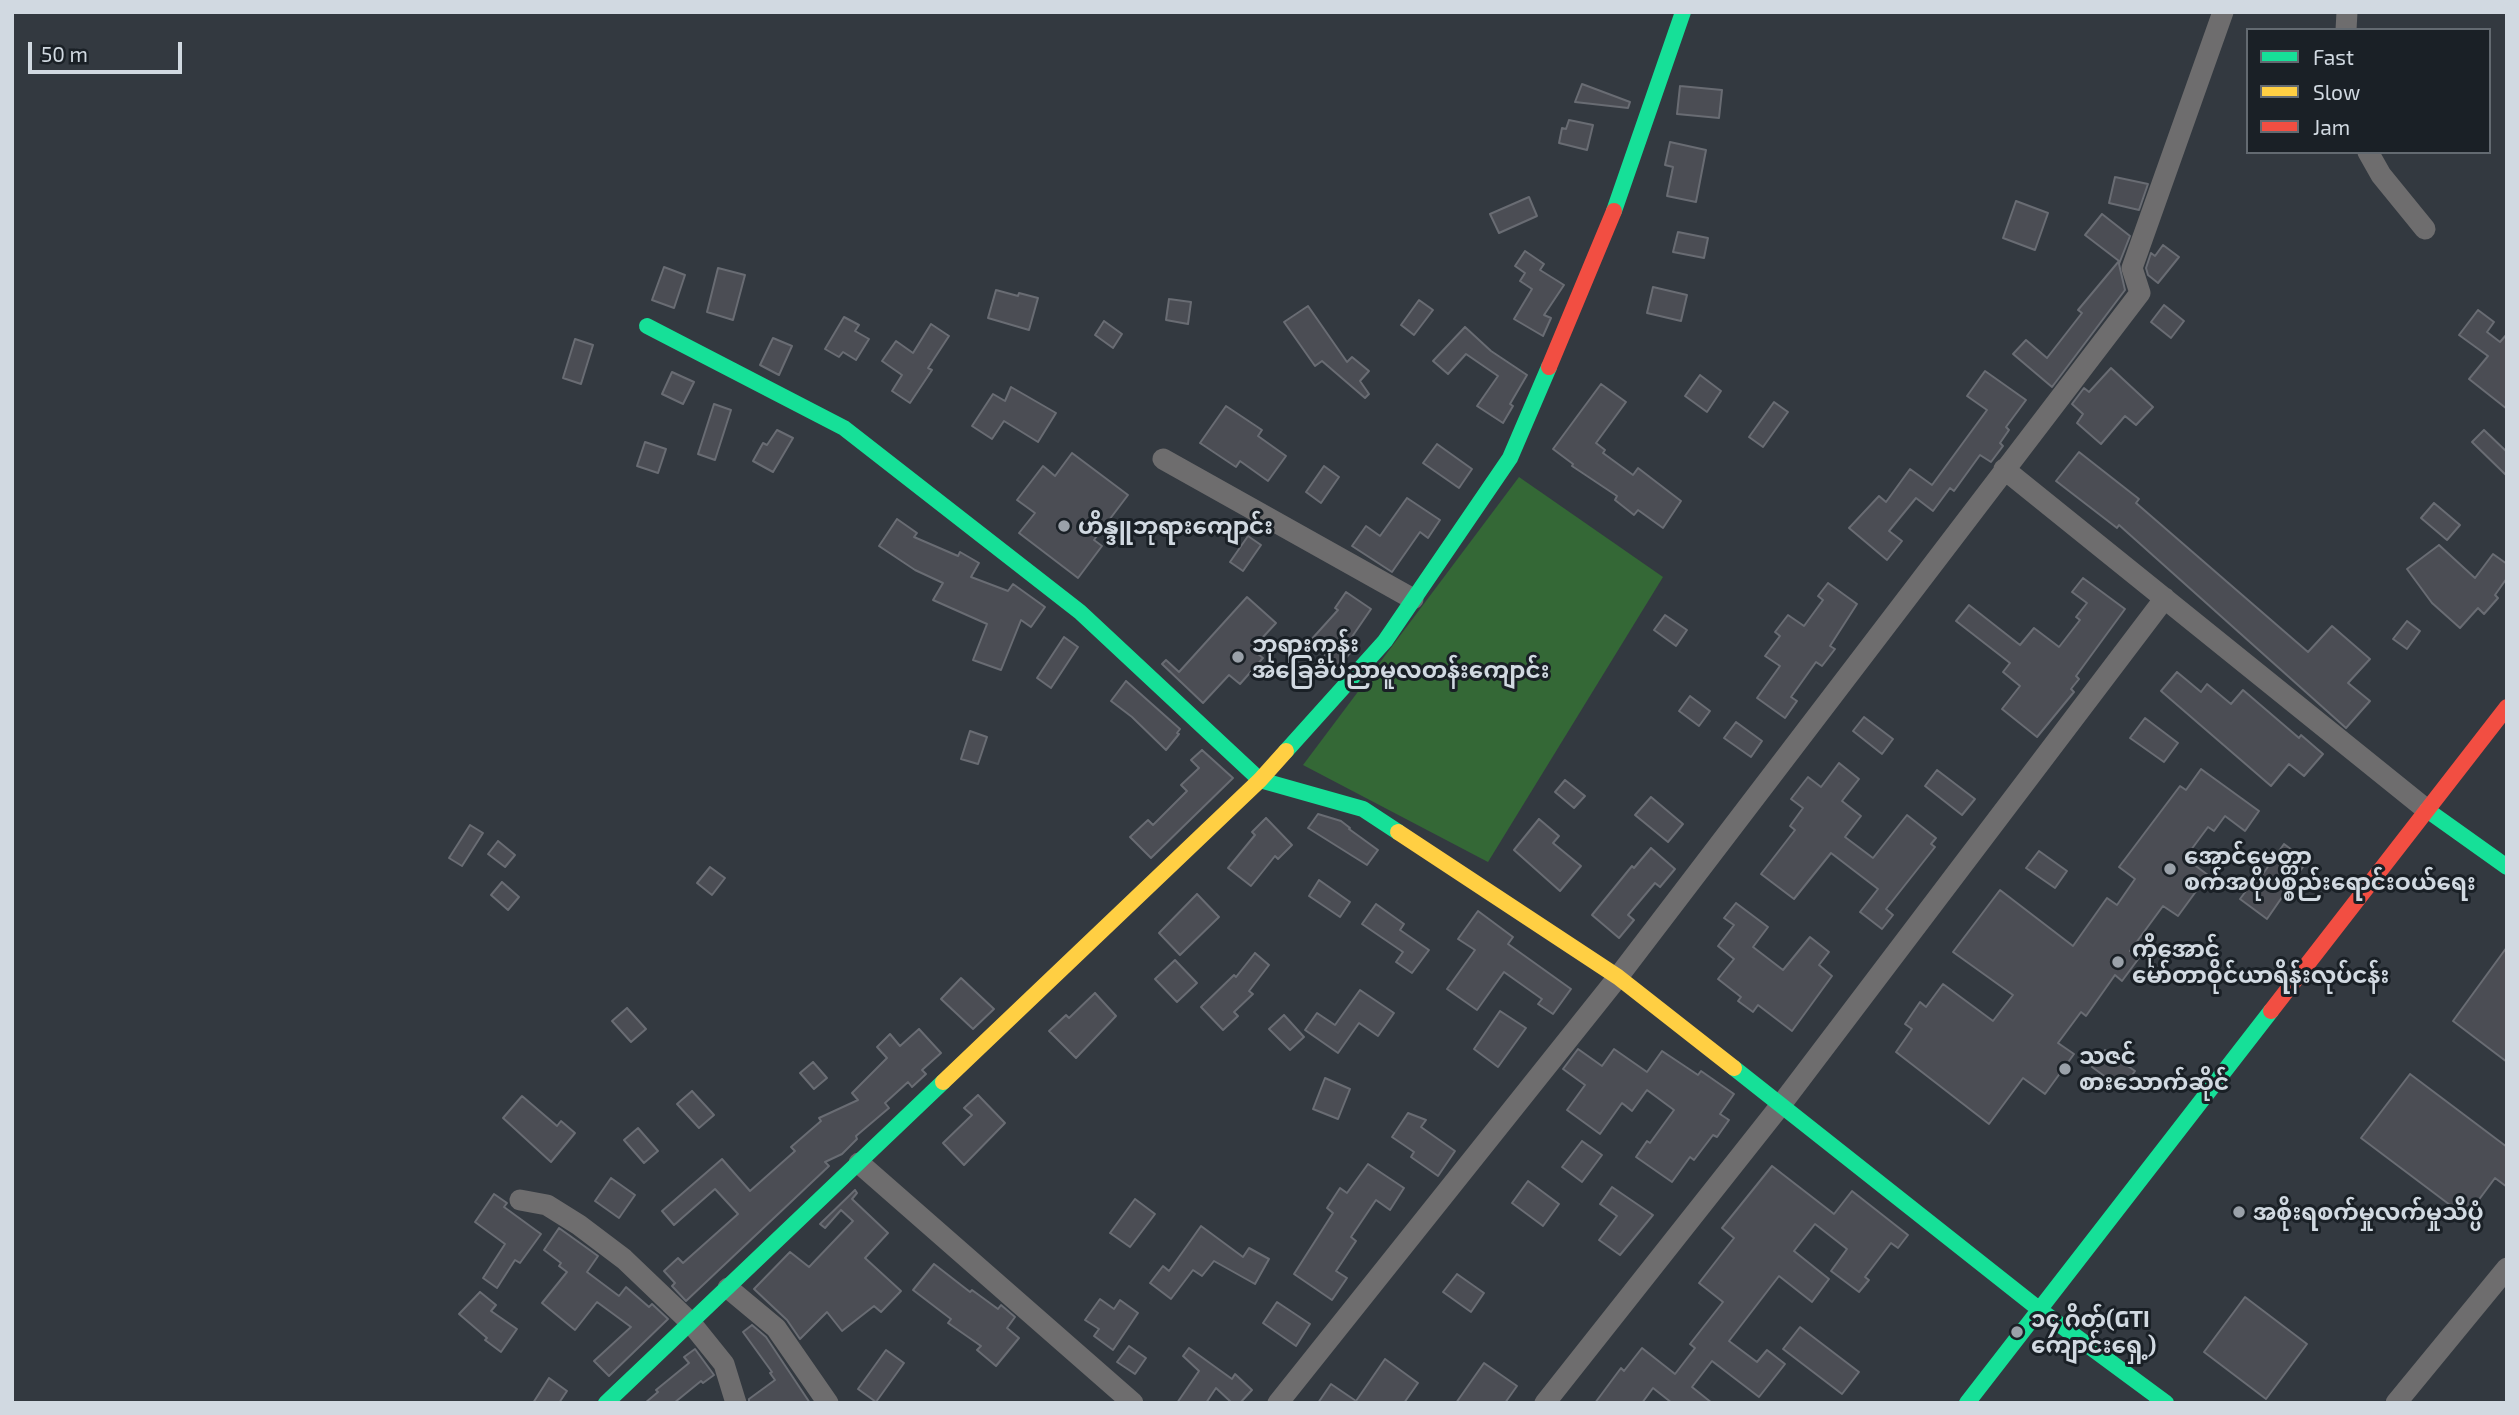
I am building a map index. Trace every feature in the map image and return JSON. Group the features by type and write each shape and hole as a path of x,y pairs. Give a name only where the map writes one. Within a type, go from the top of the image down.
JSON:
{"street":[{"path":"607,1403 1260,780 1385,640 1510,458 1606,235 1683,12"},
{"path":"1278,1403 1618,977 2140,293 2132,268 2223,12"},
{"path":"2369,154 2381,175 2425,229"},
{"path":"647,326 844,428 1080,612 1260,780 1363,809 1618,977 2040,1310 2166,1403"},
{"path":"1163,459 1413,599"},
{"path":"2004,469 2427,810 2507,867"},
{"path":"1545,1403 1780,1106 2165,598"},
{"path":"1967,1403 2507,707"},
{"path":"859,1163 1132,1403"},
{"path":"520,1200 547,1205 624,1259 691,1323 724,1364 736,1403"},
{"path":"2396,1403 2507,1268"},
{"path":"728,1289 776,1328 828,1403"}],"green space":[{"path":"1519,477 1663,577 1488,862 1303,765"}],"building":[{"path":"1582,84 1630,102 1628,108 1575,102"},
{"path":"1680,86 1722,90 1719,118 1677,114"},
{"path":"1569,120 1593,125 1587,150 1559,143 1562,128 1566,129"},
{"path":"1670,142 1706,150 1696,202 1667,196 1673,167 1665,165"},
{"path":"2115,177 2148,184 2139,210 2109,203"},
{"path":"1529,197 1537,216 1499,233 1490,214"},
{"path":"2016,201 2048,213 2035,250 2003,238"},
{"path":"2102,214 2130,236 2119,264 2125,290 2052,387 2013,354 2026,340 2047,358 2082,313 2078,310 2119,261 2085,235"},
{"path":"1678,232 1708,238 1704,258 1673,252"},
{"path":"2163,245 2179,257 2158,283 2148,275 2146,268 2151,253 2155,256"},
{"path":"1525,251 1544,264 1540,270 1564,285 1544,315 1551,318 1543,336 1514,319 1532,289 1520,281 1525,273 1515,266"},
{"path":"664,267 685,275 674,308 652,300"},
{"path":"718,268 745,275 733,320 707,312"},
{"path":"1653,287 1687,295 1681,321 1647,313"},
{"path":"996,290 1038,298 1029,330 988,318"},
{"path":"1169,299 1191,302 1188,324 1166,320"},
{"path":"1419,300 1433,310 1414,335 1401,325"},
{"path":"2164,305 2184,321 2171,338 2151,322"},
{"path":"1308,306 1347,362 1352,357 1369,371 1360,381 1369,394 1365,398 1322,361 1315,366 1284,322"},
{"path":"2478,310 2494,322 2487,332 2500,342 2507,334 2507,409 2469,379 2488,356 2459,335"},
{"path":"844,317 859,325 855,331 869,339 856,360 843,352 839,357 825,349"},
{"path":"1104,321 1122,334 1113,348 1095,335"},
{"path":"931,324 949,336 928,368 932,370 910,403 892,391 902,375 882,361 896,341 913,353"},
{"path":"1465,327 1491,351 1527,375 1510,404 1513,406 1503,423 1477,406 1498,376 1466,354 1448,374 1433,361"},
{"path":"773,338 792,346 779,375 760,365"},
{"path":"575,339 593,345 581,384 563,378"},
{"path":"2111,368 2153,407 2136,425 2125,416 2101,444 2077,423 2083,414 2072,404 2084,388 2089,392"},
{"path":"1985,371 2026,400 2006,427 2009,430 2000,443 2003,446 1991,462 1980,455 1954,491 1950,488 1933,511 1916,498 1889,531 1902,541 1887,560 1849,528 1879,496 1886,502 1910,469 1932,485 1987,410 1967,396"},
{"path":"672,372 694,382 683,404 662,394"},
{"path":"1700,375 1721,391 1707,412 1685,396"},
{"path":"1601,384 1626,402 1596,443 1605,450 1603,453 1633,475 1638,468 1681,501 1663,528 1638,510 1634,515 1615,500 1617,496 1572,466 1573,464 1553,449"},
{"path":"1011,387 1056,413 1038,442 1004,421 992,439 972,426 993,394 1005,401"},
{"path":"1774,402 1788,412 1763,447 1749,437"},
{"path":"714,404 731,410 715,460 698,454"},
{"path":"1226,406 1262,430 1258,436 1286,456 1268,481 1240,461 1236,467 1200,443"},
{"path":"777,430 793,438 773,472 753,461 763,443 767,445"},
{"path":"2484,430 2507,452 2507,476 2472,442"},
{"path":"645,442 666,449 658,473 637,466"},
{"path":"1437,444 1472,469 1459,488 1423,463"},
{"path":"2079,452 2139,499 2136,503 2308,652 2332,626 2370,659 2348,683 2370,701 2346,728 2119,525 2117,528 2056,481"},
{"path":"1072,453 1128,495 1094,540 1102,546 1078,578 1019,533 1035,513 1017,500 1043,466 1055,476"},
{"path":"1324,466 1339,477 1321,503 1306,492"},
{"path":"1407,498 1440,520 1428,538 1420,532 1392,572 1352,546 1366,526 1380,536"},
{"path":"2434,503 2460,525 2447,540 2421,518"},
{"path":"897,519 917,533 914,537 958,556 960,552 979,563 971,577 1008,591 1013,584 1045,607 1031,627 1021,620 1001,670 973,660 987,624 933,600 943,583 915,570 879,546"},
{"path":"1248,536 1261,545 1243,571 1230,562"},
{"path":"2439,545 2475,578 2493,554 2507,564 2507,578 2495,595 2498,598 2484,614 2478,608 2460,628 2432,603 2407,569"},
{"path":"2083,578 2125,609 2076,676 2079,679 2071,689 2074,692 2037,737 2002,709 2020,686 2003,672 2010,663 1956,621 1969,605 2020,645 2034,628 2059,647 2080,620 2076,617 2087,603 2072,592"},
{"path":"1828,583 1857,604 1830,646 1835,649 1822,666 1816,662 1791,697 1797,701 1785,718 1757,698 1780,666 1765,656 1780,636 1775,632 1788,615 1804,626 1823,600 1818,596"},
{"path":"1346,592 1371,609 1345,647 1351,652 1338,667 1310,641 1338,610 1335,608"},
{"path":"1247,597 1276,623 1252,649 1263,658 1240,684 1229,675 1203,703 1162,664 1166,660 1179,672"},
{"path":"1665,615 1687,630 1676,646 1654,630"},
{"path":"2407,621 2420,631 2407,649 2393,639"},
{"path":"1064,637 1078,647 1051,688 1037,678"},
{"path":"2177,672 2201,692 2207,684 2231,704 2243,690 2299,738 2301,735 2323,754 2304,776 2289,764 2271,786 2161,691"},
{"path":"1126,681 1180,729 1166,750 1111,701"},
{"path":"1690,696 1710,711 1699,726 1679,711"},
{"path":"1864,717 1893,739 1882,754 1853,731"},
{"path":"2145,718 2178,743 2164,762 2130,738"},
{"path":"1736,722 1762,741 1751,757 1724,738"},
{"path":"970,731 987,737 978,764 961,759"},
{"path":"1202,750 1233,778 1151,858 1130,837 1148,820 1153,825 1187,791 1181,785 1199,768 1191,760"},
{"path":"1839,763 1859,779 1842,801 1861,816 1845,837 1873,858 1907,815 1936,838 1931,844 1935,847 1886,909 1893,915 1882,929 1860,912 1878,889 1831,853 1794,899 1761,874 1795,830 1790,826 1803,808 1791,799 1808,777 1821,787"},
{"path":"2201,769 2259,811 2245,831 2225,816 2214,831 2208,827 2185,858 2208,875 2178,916 2163,906 2130,951 2139,958 2122,981 2115,975 2086,1016 2081,1012 2058,1043 2074,1054 2045,1094 2023,1078 1989,1124 1896,1052 1912,1029 1905,1024 1920,1002 1926,1007 1943,984 1993,1021 2013,995 1953,952 2000,890 2073,946 2107,898 2117,905 2135,879 2119,867 2180,786 2186,790"},
{"path":"1937,770 1975,799 1962,815 1925,786"},
{"path":"1565,780 1585,796 1574,808 1555,792"},
{"path":"1651,797 1683,824 1668,842 1635,815"},
{"path":"1318,814 1341,821 1378,850 1367,865 1308,828"},
{"path":"1266,818 1292,845 1278,859 1275,856 1251,886 1228,868 1255,835 1252,832"},
{"path":"1539,819 1559,836 1553,843 1581,866 1560,891 1514,850"},
{"path":"470,825 483,833 462,866 449,858"},
{"path":"498,841 515,855 505,867 488,854"},
{"path":"2284,844 2307,861 2267,919 2240,899 2252,883 2255,885"},
{"path":"1651,848 1675,869 1660,887 1655,883 1628,915 1634,920 1619,938 1592,915 1632,866 1634,868"},
{"path":"2039,851 2067,871 2055,888 2026,868"},
{"path":"710,867 725,878 712,895 697,883"},
{"path":"1319,880 1350,902 1340,917 1309,896"},
{"path":"502,882 519,897 508,910 491,895"},
{"path":"1197,894 1219,917 1180,955 1159,933"},
{"path":"1736,903 1768,927 1753,947 1783,970 1810,937 1829,952 1819,965 1832,976 1792,1031 1758,1005 1753,1012 1738,1001 1741,997 1718,979 1734,959 1718,946 1734,925 1724,918"},
{"path":"1376,904 1404,924 1400,930 1429,950 1412,973 1396,962 1403,952 1362,924"},
{"path":"1478,911 1513,937 1508,944 1571,989 1553,1014 1538,1004 1542,999 1504,972 1477,1010 1447,989 1475,950 1458,939"},
{"path":"2507,947 2507,1062 2453,1021"},
{"path":"1255,953 1269,965 1249,991 1253,994 1234,1012 1238,1016 1223,1030 1201,1007 1234,975 1236,977"},
{"path":"1175,960 1197,983 1177,1002 1155,979"},
{"path":"961,978 994,1009 973,1029 941,999"},
{"path":"1360,990 1394,1013 1378,1036 1359,1023 1338,1053 1305,1030 1317,1013 1335,1025"},
{"path":"1095,993 1116,1016 1076,1058 1049,1031 1066,1015 1069,1018"},
{"path":"627,1008 646,1029 631,1042 612,1021"},
{"path":"1500,1011 1526,1028 1498,1067 1474,1049"},
{"path":"1284,1015 1304,1037 1290,1050 1269,1029"},
{"path":"919,1029 941,1053 922,1070 926,1074 912,1087 908,1082 885,1103 889,1108 856,1136 857,1139 842,1154 825,1162 829,1166 686,1301 672,1286 675,1283 664,1271 678,1258 683,1263 738,1214 715,1189 674,1225 662,1211 722,1159 750,1191 795,1151 791,1147 821,1121 819,1118 858,1100 852,1093 887,1058 877,1047 890,1034 900,1046"},
{"path":"1578,1049 1602,1066 1614,1049 1647,1072 1662,1051 1698,1075 1701,1071 1734,1094 1720,1114 1729,1120 1717,1137 1713,1135 1694,1160 1690,1157 1672,1182 1636,1157 1674,1110 1647,1090 1632,1111 1622,1103 1600,1134 1567,1110 1585,1085 1563,1069"},
{"path":"2105,1050 2135,1071 2122,1089 2092,1067"},
{"path":"813,1062 827,1078 814,1089 800,1073"},
{"path":"2410,1074 2507,1147 2507,1187 2495,1178 2466,1217 2361,1138"},
{"path":"1325,1078 1350,1089 1338,1119 1313,1109"},
{"path":"692,1091 714,1115 699,1128 677,1104"},
{"path":"978,1095 1005,1123 964,1165 943,1143 972,1115 964,1108"},
{"path":"522,1096 557,1126 561,1121 575,1133 551,1162 503,1118"},
{"path":"1408,1113 1426,1120 1421,1127 1455,1151 1438,1176 1411,1157 1414,1152 1392,1137"},
{"path":"638,1128 658,1151 644,1163 624,1140"},
{"path":"1582,1141 1602,1155 1582,1182 1562,1167"},
{"path":"1368,1164 1404,1188 1390,1210 1376,1200 1351,1237 1356,1241 1336,1271 1347,1278 1332,1300 1294,1274 1333,1213 1327,1208 1340,1188 1347,1193"},
{"path":"1772,1166 1834,1214 1852,1191 1908,1235 1898,1248 1891,1243 1865,1277 1869,1280 1859,1292 1831,1271 1847,1249 1815,1224 1794,1251 1829,1279 1812,1302 1779,1276 1729,1341 1757,1362 1767,1350 1785,1364 1759,1397 1712,1361 1692,1387 1712,1403 1672,1403 1653,1388 1642,1403 1595,1403 1621,1368 1624,1371 1642,1348 1675,1374 1695,1348 1690,1344 1723,1302 1699,1283 1734,1238 1722,1228"},
{"path":"611,1178 635,1195 619,1218 595,1201"},
{"path":"1528,1181 1559,1204 1543,1226 1512,1203"},
{"path":"1612,1187 1653,1215 1620,1255 1599,1240 1617,1216 1600,1204"},
{"path":"855,1190 857,1193 852,1199 888,1233 865,1258 901,1291 881,1312 874,1306 842,1331 827,1312 800,1339 787,1320 754,1289 790,1252 809,1267 853,1221 841,1210 825,1228 820,1224"},
{"path":"494,1194 507,1203 504,1207 541,1234 520,1263 515,1260 497,1288 483,1278 505,1244 475,1222"},
{"path":"1135,1199 1155,1214 1130,1247 1110,1233"},
{"path":"1201,1226 1243,1257 1249,1248 1269,1259 1255,1284 1214,1261 1202,1276 1193,1270 1171,1299 1150,1283 1163,1266 1169,1271"},
{"path":"559,1228 598,1256 587,1272 619,1296 626,1287 649,1307 652,1304 668,1319 609,1376 594,1361 631,1327 597,1302 575,1330 542,1303 567,1272 559,1266 561,1263 544,1250"},
{"path":"934,1264 970,1292 972,1290 998,1309 1001,1305 1015,1317 1007,1328 1019,1338 996,1366 977,1350 981,1346 948,1323 951,1319 913,1290"},
{"path":"1457,1274 1484,1293 1471,1312 1443,1292"},
{"path":"480,1292 496,1305 491,1311 517,1329 501,1352 459,1314"},
{"path":"2245,1297 2307,1344 2266,1399 2204,1352"},
{"path":"1100,1299 1114,1309 1120,1300 1138,1313 1113,1350 1094,1336 1099,1329 1085,1320"},
{"path":"1277,1302 1310,1324 1296,1346 1263,1323"},
{"path":"752,1325 766,1337 810,1403 749,1403 749,1399 775,1380 743,1332"},
{"path":"1800,1327 1859,1372 1842,1394 1783,1349"},
{"path":"1129,1346 1146,1358 1135,1374 1117,1362"},
{"path":"1189,1348 1232,1379 1235,1374 1252,1390 1240,1403 1232,1403 1216,1388 1206,1403 1177,1403 1199,1371 1183,1356"},
{"path":"695,1349 714,1375 703,1383 701,1381 674,1403 645,1403 658,1392 656,1390 689,1363 684,1357"},
{"path":"886,1350 904,1363 876,1402 858,1389"},
{"path":"1385,1359 1418,1383 1404,1403 1318,1403 1331,1384 1356,1401"},
{"path":"1484,1363 1517,1386 1505,1403 1456,1403"},
{"path":"549,1378 567,1391 559,1403 533,1403"}],"traffic: fast":[{"path":"1614,211 1683,12"},
{"path":"647,326 844,428 1080,612 1260,780 1363,809 1398,832"},
{"path":"1286,751 1385,641 1510,458 1549,367"},
{"path":"2427,810 2507,867"},
{"path":"1967,1403 2271,1011"},
{"path":"1734,1068 2040,1310 2166,1403"},
{"path":"606,1403 943,1082"}],"traffic: slow":[{"path":"943,1082 1260,780 1286,751"},
{"path":"1398,832 1618,977 1734,1068"}],"traffic: jam":[{"path":"1549,367 1614,211"},
{"path":"2271,1011 2507,707"}],"place":[{"name":"ဟိန္ဒူဘုရားကျောင်း","path":"1064,526"},
{"name":"ဘုရားကုန်း အခြေခံပညာမူလတန်းကျောင်း","path":"1238,657"},
{"name":"အောင်မေတ္တာ စက်အပိုပစ္စည်းရောင်းဝယ်ရေး","path":"2170,869"},
{"name":"ကိုအောင် မော်တာဝိုင်ယာရိန်းလုပ်ငန်း","path":"2118,962"},
{"name":"သဇင် စားသောက်ဆိုင်","path":"2065,1069"},
{"name":"အစိုးရစက်မှုလက်မှုသိပ္ပံ","path":"2239,1212"},
{"name":"၁၄ ဂိတ်(GTI ကျောင်းရှေ့)","path":"2017,1332"}]}
